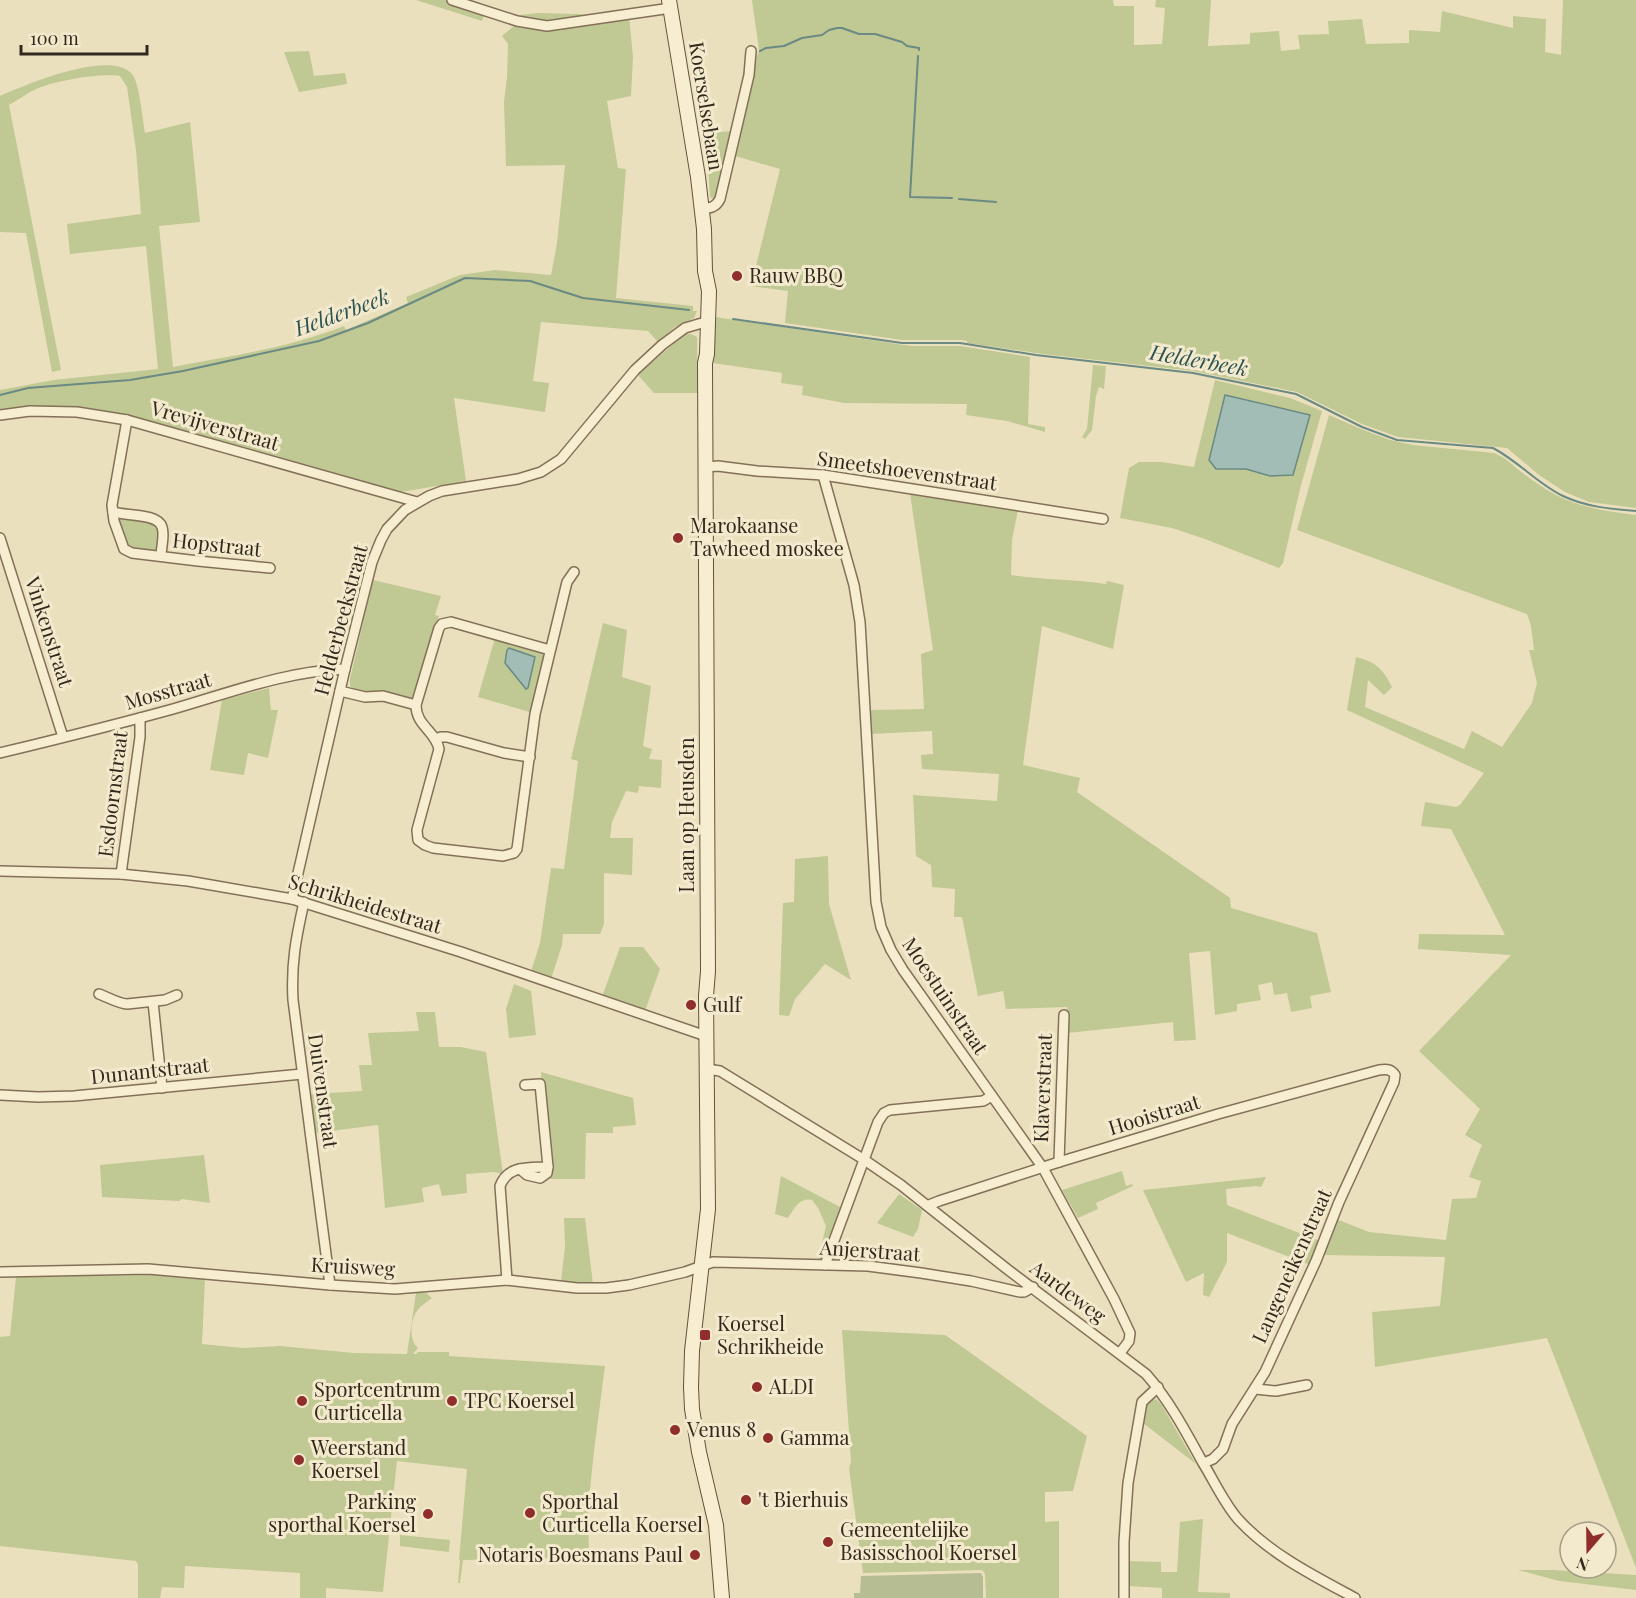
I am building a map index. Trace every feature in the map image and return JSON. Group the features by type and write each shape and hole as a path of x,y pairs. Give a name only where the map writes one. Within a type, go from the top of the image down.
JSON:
{"street":[{"name":"Koerselsebaan","path":"452,0 517,21 547,26 670,4 702,209 705,271 702,290 705,323"},
{"name":"Koerselsebaan","path":"702,209 714,207 720,198 749,75 751,51"},
{"name":"Laan op Heusden","path":"705,323 702,353 705,363 708,1209 691,1368 691,1398 699,1452 716,1524 722,1598"},
{"name":"Helderbeekstraat","path":"292,899 372,562 387,529 395,519 417,502 442,491 518,479 542,472 561,459 635,370 662,345 685,328 705,323"},
{"name":"Vrevijverstraat","path":"0,415 30,411 77,412 127,420 417,502"},
{"name":"Hopstraat","path":"127,420 112,499 114,521 124,549 132,553 270,568"},
{"name":"Smeetshoevenstraat","path":"705,467 718,466 823,475 1103,519"},
{"name":"Moestuinstraat","path":"823,475 854,585 860,622 876,902 881,927 903,970 1043,1168 1130,1333 1129,1341 1120,1353"},
{"name":"Hopstraat","path":"113,512 153,518 158,521 163,531 161,556"},
{"name":"Vinkenstraat","path":"0,538 63,737"},
{"path":"550,650 451,622 442,624 437,633 416,705 419,721 435,739 439,749 417,835 420,842 433,848 503,856 514,853 519,844 535,714 567,582 574,572"},
{"name":"Mosstraat","path":"0,753 140,718 287,676 328,669 345,669"},
{"path":"340,691 365,697 383,696 416,705"},
{"name":"Esdoornstraat","path":"121,874 140,737 140,718"},
{"path":"435,739 441,736 447,737 504,753 530,757"},
{"name":"Schrikheidestraat","path":"0,871 121,874 188,881 292,899 461,952 706,1036"},
{"name":"Duivenstraat","path":"304,902 294,945 293,1000 330,1285"},
{"path":"99,994 122,1004 153,1002 177,995"},
{"path":"153,1002 162,1088"},
{"name":"Klaverstraat","path":"1059,1162 1064,1015"},
{"name":"Aardeweg","path":"707,1069 720,1071 863,1159 929,1205 1146,1374 1158,1387 1230,1508 1253,1534 1290,1561 1355,1598"},
{"name":"Hooistraat","path":"929,1205 1059,1162 1218,1114 1379,1070 1392,1071"},
{"name":"Langeneikenstraat","path":"1203,1463 1213,1459 1223,1449 1232,1424 1265,1372 1394,1082 1395,1075 1392,1071"},
{"name":"Dunantstraat","path":"0,1095 74,1096 302,1074"},
{"path":"507,1280 500,1186 505,1175 510,1171 548,1167 540,1084 525,1085"},
{"path":"825,1265 863,1159 884,1113 890,1110 983,1101 992,1096"},
{"name":"Anjerstraat","path":"702,1266 713,1262 868,1266 971,1281 1020,1292 1033,1287"},
{"name":"Kruisweg","path":"0,1272 148,1269 330,1285 395,1288 507,1280 577,1288 606,1288 686,1272 702,1266"},
{"path":"1255,1389 1276,1391 1307,1385"},
{"path":"1124,1598 1124,1542 1128,1483 1142,1402 1158,1387"}],"green space":[{"path":"416,0 464,0 486,8 482,21"},
{"path":"752,0 1113,0 1114,6 1134,6 1134,45 1162,44 1165,8 1155,7 1156,0 1211,0 1208,46 1250,44 1250,33 1279,31 1281,51 1300,49 1298,35 1329,34 1328,21 1362,19 1366,44 1409,43 1409,30 1440,32 1442,11 1513,28 1513,16 1546,19 1545,52 1561,55 1563,0 1636,0 1636,508 1589,502 1565,492 1539,475 1507,448 1398,437 1362,424 1297,392 1193,371 1043,354 967,343 962,340 902,340 785,323 788,291 751,286 780,169 735,156 759,50"},
{"path":"537,13 579,14 593,17 629,16 633,57 631,96 607,101 618,168 626,169 616,298 693,306 693,311 697,311 694,318 675,327 658,342 648,331 541,322 533,381 549,383 545,412 454,398 466,481 407,491 398,492 245,447 119,415 82,408 49,406 0,409 0,390 54,380 158,369 146,246 70,254 67,224 141,214 136,150 127,87 120,76 76,78 34,90 9,105 61,370 52,372 26,233 0,232 0,96 28,84 87,67 106,65 121,67 134,78 139,93 145,133 190,122 200,222 159,226 173,367 281,346 344,326 346,330 408,303 406,297 460,275 495,270 551,275 557,243 565,165 506,166 504,102 508,44 502,36 521,20 512,16"},
{"path":"309,51 314,76 345,73 347,84 299,92 284,52"},
{"path":"733,131 715,200 710,197 706,133"},
{"path":"715,317 911,346 960,346 1030,357 1028,424 1045,427 1045,432 1007,421 966,415 967,404 844,403 802,395 803,386 781,383 782,373 713,363"},
{"path":"691,334 697,337 698,393 654,393 638,375 681,337"},
{"path":"1093,365 1106,366 1104,389 1099,387 1092,430 1085,439 1082,437 1087,429"},
{"path":"1215,380 1290,398 1322,411 1300,489 1283,563 1279,568 1172,528 1120,518 1129,468 1139,462 1162,462 1194,467","holes":["1225,395 1247,400 1270,476 1246,469 1215,469"]},
{"path":"1329,415 1390,440 1413,445 1494,453 1547,490 1568,501 1601,510 1636,515 1636,1568 1547,1338 1375,1367 1372,1312 1440,1306 1445,1257 1322,1255 1336,1219 1369,1232 1446,1240 1452,1199 1476,1198 1481,1181 1469,1177 1482,1145 1465,1135 1480,1109 1419,1051 1511,955 1418,949 1419,934 1505,935 1451,829 1421,826 1425,802 1456,807 1460,805 1484,773 1347,710 1356,657 1378,667 1392,687 1384,695 1368,680 1365,707 1464,749 1472,731 1502,747 1532,703 1537,683 1529,650 1534,650 1527,614 1297,530"},
{"path":"910,493 1018,510 1012,540 1011,575 1106,584 1107,581 1124,585 1113,649 1042,626 1023,765 1080,778 1077,792 1230,898 1231,908 1317,933 1331,992 1310,996 1312,1008 1291,1012 1287,993 1274,995 1272,982 1258,985 1261,1000 1237,1004 1237,1011 1215,1015 1210,951 1189,953 1196,1040 1174,1041 1173,1022 1067,1033 1067,1007 1006,1009 1003,991 978,996 962,917 954,917 955,889 932,887 931,865 916,856 913,795 997,801 999,774 922,769 921,755 933,754 932,731 871,734 871,710 924,709 921,654 933,650"},
{"path":"119,517 150,519 159,526 158,550 156,552 127,549"},
{"path":"373,580 441,596 435,615 439,616 418,691 411,699 369,694 350,686"},
{"path":"603,623 627,630 622,677 651,686 643,746 652,749 649,759 662,760 661,788 639,786 638,793 626,791 612,822 610,838 633,838 632,875 604,873 604,924 600,934 563,934 562,945 551,979 531,972 540,943 551,868 564,869 578,761 571,759"},
{"path":"495,638 542,652 545,657 533,713 478,697"},
{"path":"269,688 271,710 278,710 268,758 248,753 244,775 210,770 222,700"},
{"path":"828,856 829,904 851,980 825,964 795,999 789,1016 779,1015 783,903 794,902 795,859"},
{"path":"620,947 643,947 660,969 645,1011 602,997"},
{"path":"514,984 531,991 536,1035 509,1038 506,1009"},
{"path":"416,1012 435,1012 439,1047 461,1047 486,1052 503,1174 494,1172 466,1174 467,1193 442,1196 439,1184 422,1188 424,1202 385,1208 378,1125 315,1133 311,1094 362,1091 359,1065 372,1065 368,1033 419,1031"},
{"path":"541,1072 633,1098 636,1125 613,1127 613,1133 586,1133 585,1179 551,1179 549,1177 551,1172"},
{"path":"204,1155 210,1203 182,1199 179,1201 102,1197 100,1165"},
{"path":"1122,1171 1126,1186 1132,1184 1133,1186 1096,1203 1098,1209 1078,1218 1062,1190"},
{"path":"781,1176 842,1208 824,1260 818,1260 826,1226 812,1200 800,1202 788,1218 775,1214"},
{"path":"1266,1177 1261,1187 1226,1189 1227,1205 1320,1241 1311,1265 1227,1233 1227,1262 1209,1297 1203,1295 1204,1273 1186,1282 1143,1190"},
{"path":"899,1194 922,1210 918,1229 913,1237 877,1223"},
{"path":"564,1218 585,1218 593,1284 561,1282 565,1246"},
{"name":"Sportcentrum Curticella","path":"153,1275 205,1279 202,1344 243,1348 280,1346 354,1353 407,1354 416,1293 426,1293 432,1298 418,1309 413,1320 412,1336 418,1348 413,1354 449,1352 449,1356 605,1366 588,1509 589,1557 463,1560 460,1583 458,1583 467,1469 397,1461 383,1592 326,1588 326,1598 300,1598 300,1573 185,1566 184,1588 162,1587 160,1598 138,1598 138,1564 136,1561 0,1546 0,1337 10,1336 16,1277"},
{"path":"842,1330 945,1335 1087,1436 1073,1491 1045,1492 1045,1522 1059,1521 1059,1598 986,1598 985,1574 982,1570 863,1573 849,1468 851,1462"},
{"path":"1156,1399 1196,1464 1143,1423 1147,1405"},
{"path":"1203,1519 1198,1592 1230,1593 1230,1598 1162,1598 1162,1588 1128,1586 1129,1561 1161,1562 1161,1572 1177,1572 1180,1522"},
{"path":"400,1535 450,1540 449,1552 400,1546"},
{"path":"1518,1570 1558,1570 1558,1580 1618,1580 1618,1574 1636,1575 1636,1590 1559,1581"},
{"path":"981,1573 983,1598 854,1598 854,1593 860,1593 861,1576"}],"water":[{"path":"1225,395 1310,415 1293,475 1270,476 1246,469 1216,469 1209,460"},
{"path":"509,648 535,657 526,689 505,663"}],"waterway":[{"path":"760,51 784,46 802,38 822,35 837,28 859,34 875,34 919,48 919,50"},
{"path":"918,56 910,197 952,198"},
{"path":"959,199 996,202"},
{"name":"Helderbeek","path":"0,395 28,388 130,380 183,371 319,341 368,323 465,278 530,281 583,298 689,310"},
{"name":"Helderbeek","path":"733,319 902,343 960,343 1036,355 1193,373 1296,394 1362,427 1397,440 1493,448 1545,485 1572,500 1590,505 1636,511"}],"place":[{"name":"Rauw BBQ","path":"737,276"},
{"name":"Marokaanse Tawheed moskee","path":"678,538"},
{"name":"Gulf","path":"691,1005"},
{"name":"Koersel Schrikheide","path":"705,1335"},
{"name":"ALDI","path":"757,1387"},
{"name":"Sportcentrum Curticella","path":"302,1401"},
{"name":"TPC Koersel","path":"452,1401"},
{"name":"Venus 8","path":"675,1430"},
{"name":"Gamma","path":"768,1438"},
{"name":"Weerstand Koersel","path":"299,1460"},
{"name":"'t Bierhuis","path":"746,1500"},
{"name":"Sporthal Curticella Koersel","path":"530,1513"},
{"name":"Parking sporthal Koersel","path":"428,1514"},
{"name":"Gemeentelijke Basisschool Koersel","path":"828,1542"},
{"name":"Notaris Boesmans Paul","path":"695,1555"}]}
